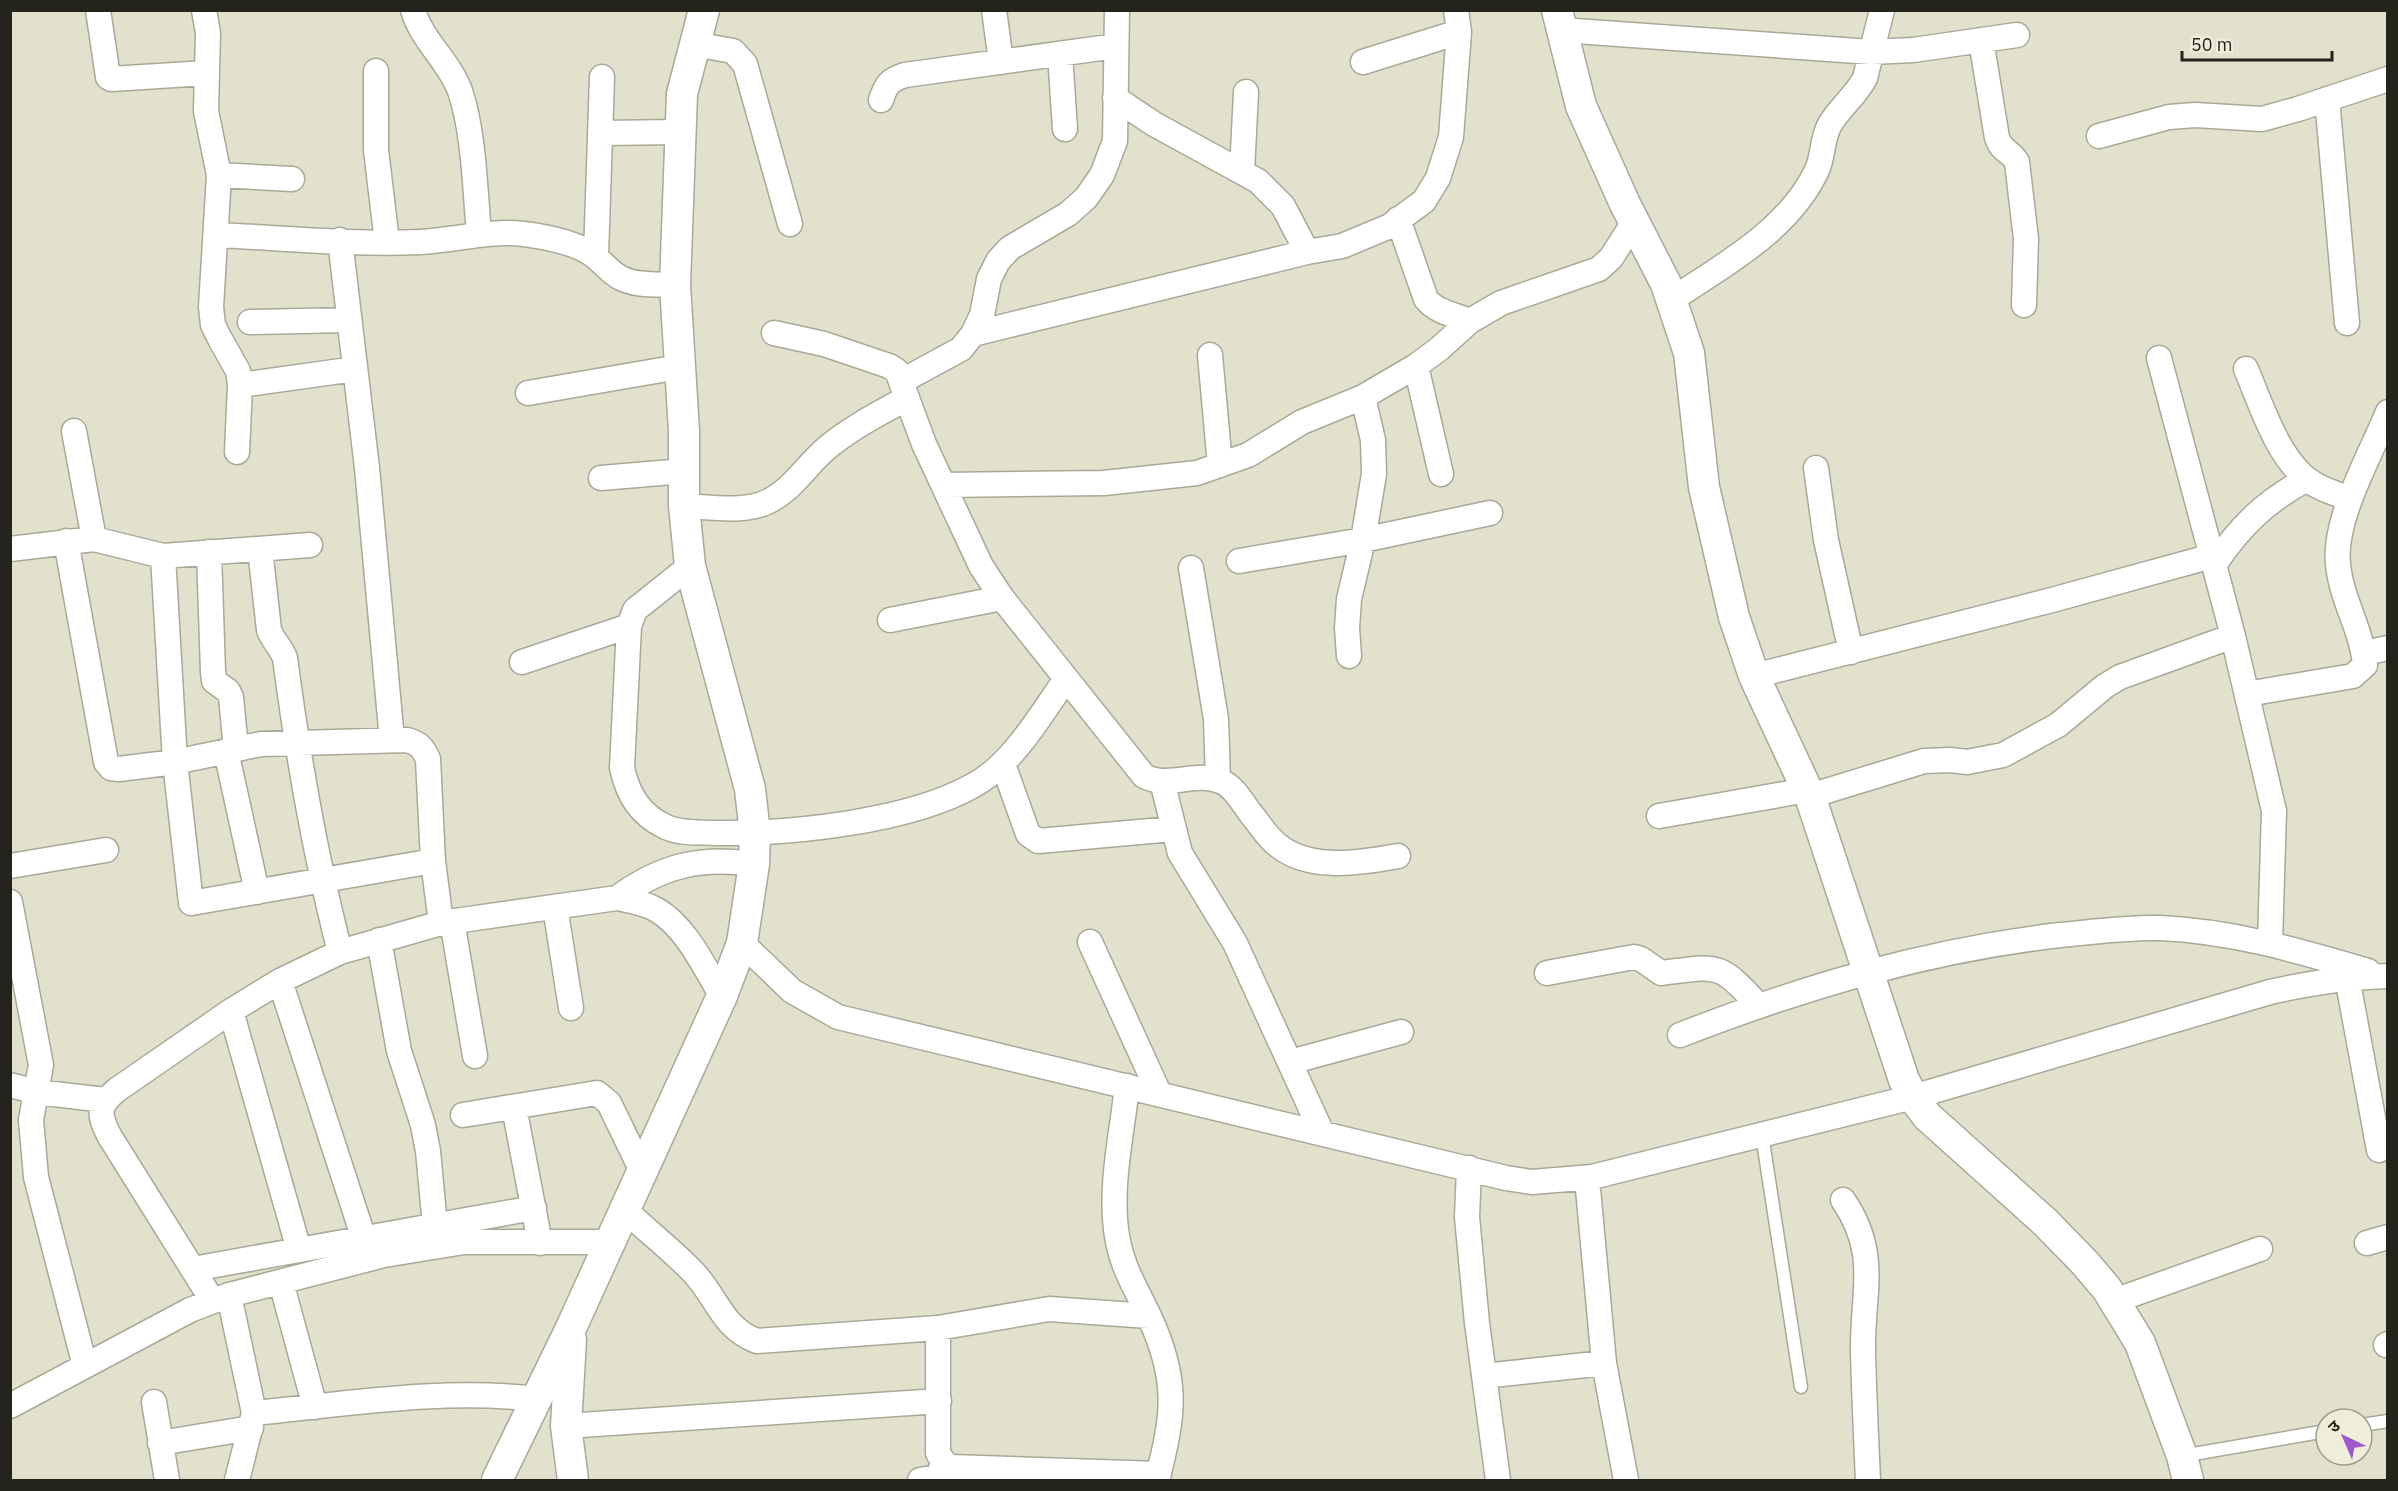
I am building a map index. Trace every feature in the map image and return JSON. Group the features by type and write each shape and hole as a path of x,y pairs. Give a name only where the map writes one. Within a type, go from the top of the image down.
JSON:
{"street":[{"path":"98,10 108,77 111,79 206,73"},
{"path":"204,10 208,33 206,111 219,175 211,307 213,325 238,371 240,385 237,452"},
{"path":"413,10 424,35 452,74 459,91 467,122 479,234"},
{"path":"497,1480 571,1328 722,996 742,943 754,864 755,833 750,789 690,566 684,507 675,285 680,132 682,94 705,10"},
{"path":"994,10 1000,62"},
{"path":"684,507 750,507 767,502 790,487 826,449 848,431 961,349 973,334 982,315 989,279 998,261 1011,248 1068,214 1086,198 1102,175 1115,141 1117,10"},
{"path":"1671,300 1738,256 1777,224 1800,200 1818,169 1828,127 1860,88 1882,10"},
{"path":"2018,35 1913,50 1871,51 1559,20 1581,106 1634,222 1666,284 1689,353 1704,487 1720,565 1734,617 1754,676 1809,793 1904,1080 1927,1116 2045,1222 2085,1263 2114,1301 2140,1343 2185,1468"},
{"path":"973,334 1306,252 1342,246 1390,226 1424,201 1438,178 1451,137 1458,21 1363,62"},
{"path":"1981,40 1997,138 2000,147 2013,155 2017,162 2026,239 2024,305"},
{"path":"694,44 733,51 745,64 790,224"},
{"path":"881,100 886,86 892,79 898,77 1116,46"},
{"path":"1060,54 1065,129"},
{"path":"376,71 376,150 387,242"},
{"path":"596,256 602,77"},
{"path":"2099,136 2169,117 2195,115 2262,119 2388,79"},
{"path":"1242,172 1246,92"},
{"path":"1115,98 1154,124 1258,181 1283,206 1301,237 1306,252"},
{"path":"2327,99 2348,323"},
{"path":"600,133 680,132"},
{"path":"219,175 292,179"},
{"path":"1398,219 1426,299 1440,310 1470,321"},
{"path":"944,485 1104,483 1197,473 1248,455 1302,422 1363,396 1416,366 1470,321 1501,303 1599,268 1611,258 1634,222"},
{"path":"216,235 423,242 505,232 579,246 596,256 609,270 622,279 675,285"},
{"path":"340,240 368,480 392,740"},
{"path":"250,322 349,320"},
{"path":"774,333 824,344 889,366 897,371 924,444 981,566 1002,598 1144,776 1153,781 1205,778 1229,785 1272,840 1288,853 1314,861 1350,865 1398,856"},
{"path":"1210,355 1220,465"},
{"path":"2159,358 2233,636 2274,811 2270,943"},
{"path":"528,393 679,366"},
{"path":"1416,366 1441,474"},
{"path":"240,385 355,369"},
{"path":"2246,369 2284,453 2299,472 2307,479 2350,499"},
{"path":"1349,656 1347,628 1349,599 1363,540 1374,474 1373,441 1363,396"},
{"path":"2247,694 2353,676 2365,665 2364,653 2341,583 2337,561 2340,535 2350,499 2388,412"},
{"path":"74,430 94,539"},
{"path":"1816,468 1826,540 1851,652"},
{"path":"601,478 684,471"},
{"path":"1754,676 2213,560 2254,514 2279,494 2307,479"},
{"path":"1239,561 1363,540 1490,513"},
{"path":"10,549 94,539 155,554 310,545"},
{"path":"66,541 106,762 111,768 175,762 261,744 296,741 392,740 415,742 422,748 428,759 433,861 475,1056"},
{"path":"261,549 269,630 285,658 296,741 321,880 340,952"},
{"path":"209,552 214,681 228,691 231,697 231,750 257,892"},
{"path":"155,554 191,903 433,861"},
{"path":"690,566 635,610 629,626 622,768 626,787 637,806 650,819 669,828 688,832 755,833 856,821 930,805 975,785 1004,764 1066,679"},
{"path":"1191,568 1216,718 1218,780"},
{"path":"890,620 1002,598"},
{"path":"522,662 629,626"},
{"path":"1659,816 1809,793 1924,761 1967,762 2003,755 2058,726 2105,686 2120,677 2233,636"},
{"path":"2364,653 2388,648"},
{"path":"1004,764 1028,834 1038,841 1173,829"},
{"path":"1162,781 1180,853 1235,943 1322,1133"},
{"path":"10,866 106,850"},
{"path":"617,898 644,880 682,865 714,861 754,864"},
{"path":"237,1480 253,1421 221,1297 193,1269 103,1124 101,1109 105,1100 231,1011 280,981 340,952 446,922 617,898 640,902 658,910 678,927 722,996"},
{"path":"10,902 19,997 41,1065 31,1120 36,1177 85,1366"},
{"path":"555,907 571,1008"},
{"path":"742,943 792,991 838,1017 1532,1182 1587,1178 1913,1097 2270,992 2316,981 2347,977 2388,976 2270,943 2209,932 2158,928 2095,932 1998,942 1867,971 1758,1005 1680,1035"},
{"path":"379,940 399,1051 423,1125 428,1151 435,1226"},
{"path":"1090,942 1159,1093"},
{"path":"1547,973 1634,957 1641,959 1661,973 1707,967 1723,971 1735,979 1758,1005"},
{"path":"2347,977 2379,1150"},
{"path":"280,981 364,1239"},
{"path":"231,1011 299,1250"},
{"path":"1290,1062 1401,1032"},
{"path":"10,1084 37,1092 105,1100"},
{"path":"938,1328 938,1453 944,1463 952,1467 1158,1477 1170,1429 1172,1391 1166,1359 1149,1317 1128,1277 1117,1238 1113,1204 1127,1086"},
{"path":"463,1115 597,1093 609,1103 642,1171"},
{"path":"514,1107 540,1243"},
{"path":"1469,1168 1467,1218 1498,1480"},
{"path":"1587,1178 1604,1363 1626,1480"},
{"path":"1843,1200 1856,1218 1868,1260 1863,1348 1868,1480"},
{"path":"193,1269 534,1208"},
{"path":"625,1210 693,1272 712,1296 726,1320 736,1330 752,1339 775,1341 938,1328 1049,1309 1149,1317"},
{"path":"10,1406 221,1297 384,1256 464,1242 610,1242"},
{"path":"2114,1301 2260,1249"},
{"path":"281,1282 315,1407"},
{"path":"571,1328 566,1426 573,1480"},
{"path":"1484,1376 1604,1363"},
{"path":"160,1443 315,1407 401,1398 467,1395 496,1394 536,1399"},
{"path":"566,1426 939,1401"},
{"path":"154,1402 167,1480"},
{"path":"920,1480 937,1477 944,1463"}],"lane":[{"path":"1762,1135 1801,1387"},
{"path":"2185,1468 2314,1434"}]}
